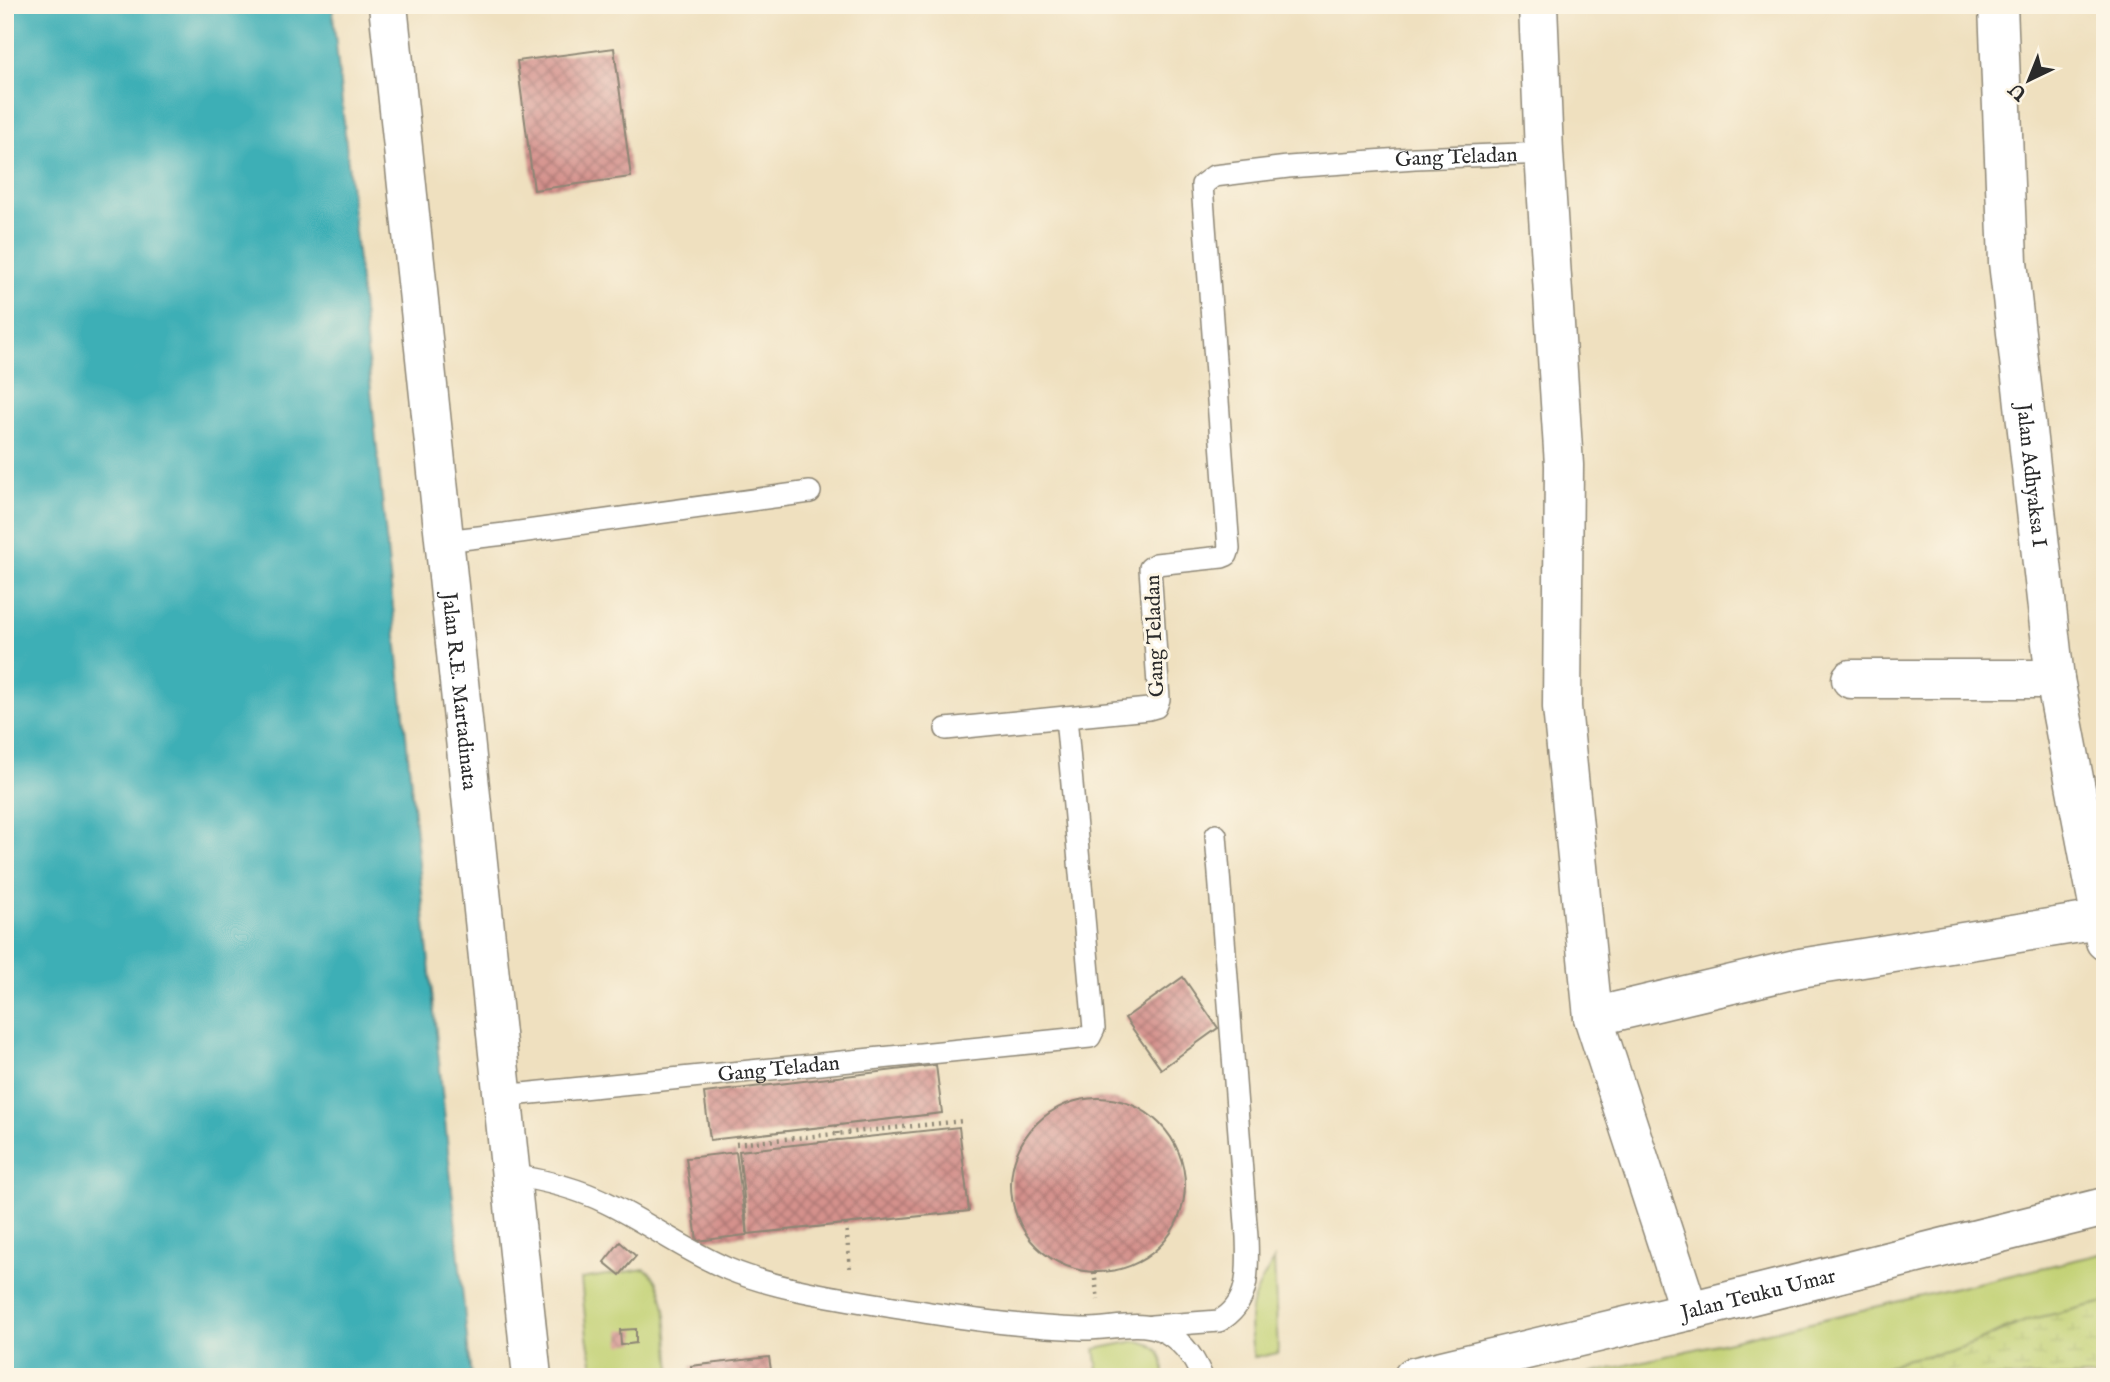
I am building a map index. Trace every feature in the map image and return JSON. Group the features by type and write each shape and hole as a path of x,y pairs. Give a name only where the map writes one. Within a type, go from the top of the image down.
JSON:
{"main road":[{"name":"Jalan R.E. Martadinata","path":"388,5 532,1377"},
{"path":"1538,5 1544,153 1564,465 1562,707 1593,1017 1689,1311"},
{"name":"Jalan Adhyaksa I","path":"1998,5 2008,262 2055,679 2102,931"},
{"path":"1851,679 2055,679"},
{"path":"1593,1017 1800,968 2102,931"},
{"name":"Jalan Teuku Umar","path":"1413,1377 2105,1208"}],"lane":[{"name":"Gang Teladan","path":"502,1096 1090,1037 1094,1029 1066,718 1156,707 1159,699 1150,568 1156,564 1222,557 1229,551 1202,191 1204,182 1214,176 1288,167 1544,153"},
{"path":"444,541 810,492"},
{"path":"946,729 1066,718"},
{"path":"510,1175 575,1189 727,1269 805,1290 965,1319 1045,1327 1091,1329 1219,1321 1238,1304 1248,1273 1216,835"},
{"path":"1148,1326 1161,1330 1186,1348 1202,1377"}],"path":[{"path":"736,1144 838,1137 964,1121"},
{"path":"837,1125 838,1137"},
{"path":"846,1224 853,1299"}],"green space":[{"path":"2105,1253 2105,1302 2014,1325 1972,1344 1947,1352 1903,1360 1865,1377 1576,1377"},
{"path":"1274,1260 1278,1353 1254,1358 1250,1328 1252,1306 1259,1286"},
{"path":"644,1269 653,1276 663,1301 672,1377 595,1377 587,1336 581,1279"},
{"path":"2105,1302 2105,1377 1865,1377 1903,1360 1947,1352 1972,1344 2028,1320"},
{"path":"1136,1341 1144,1342 1159,1352 1164,1377 1099,1377 1095,1349"}],"water":[{"path":"5,5 332,5 471,1377 5,1377"}],"building":[{"path":"614,48 631,177 534,190 517,61"},
{"path":"1183,977 1218,1028 1161,1069 1125,1018"},
{"path":"936,1065 942,1113 710,1140 704,1093"},
{"path":"1098,1098 1131,1104 1160,1123 1179,1152 1185,1185 1179,1218 1160,1247 1131,1266 1098,1272 1065,1266 1036,1247 1017,1218 1011,1185 1017,1152 1036,1123 1065,1104"},
{"path":"959,1127 969,1211 748,1234 739,1151"},
{"path":"736,1152 747,1235 697,1241 686,1158"},
{"path":"620,1242 636,1256 620,1275 604,1262"},
{"path":"636,1329 636,1343 621,1345 620,1330"},
{"path":"769,1357 772,1377 692,1377 691,1366"}]}
